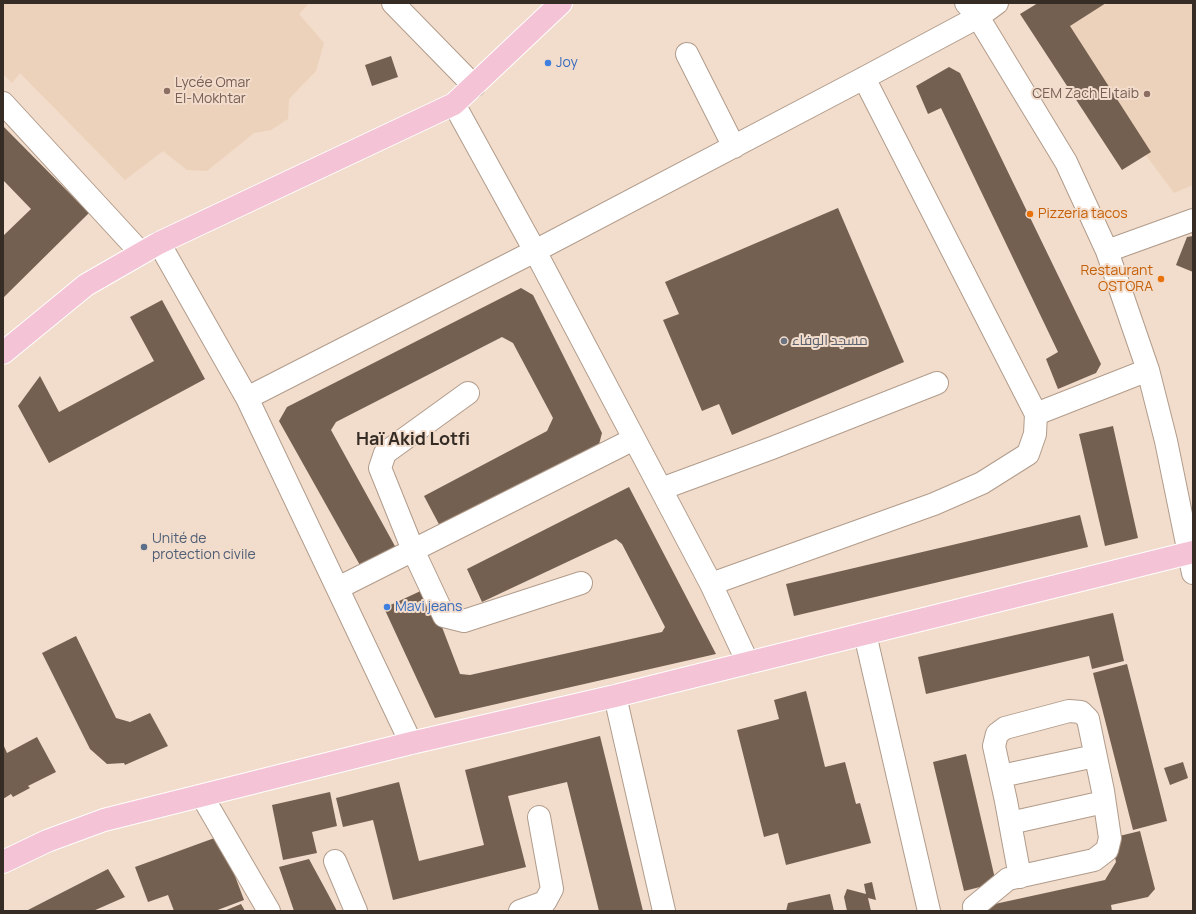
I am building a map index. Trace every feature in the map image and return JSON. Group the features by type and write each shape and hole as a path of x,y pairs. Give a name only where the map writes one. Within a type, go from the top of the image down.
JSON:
{"main road":[{"path":"3,353 86,285 150,248 454,104 561,3"},
{"path":"3,862 47,840 104,820 411,743 615,696 865,634 1192,560"}],"street":[{"path":"392,3 474,86"},
{"path":"248,398 535,251 864,78 972,10 997,3"},
{"path":"972,10 1066,162 1107,251 1148,370 1166,441 1192,560"},
{"path":"687,54 734,147"},
{"path":"711,584 934,504 982,483 1028,454 1035,434 1036,414 864,78"},
{"path":"3,103 150,248 248,398 411,743"},
{"path":"454,104 535,251 711,584 748,663"},
{"path":"1107,251 1193,220"},
{"path":"1036,414 1148,370"},
{"path":"661,489 772,448 937,383"},
{"path":"468,394 385,453 380,468 413,550 444,616 464,621 581,583"},
{"path":"338,588 634,439"},
{"path":"865,634 929,911"},
{"path":"615,696 664,911"},
{"path":"975,911 974,907 1008,879 1020,877 1094,860 1107,850 1110,838 1096,756 1088,719 1081,712 1069,711 1006,728 997,734 994,746 1020,877"},
{"path":"1001,776 1096,756"},
{"path":"202,796 269,911"},
{"path":"1010,823 1104,802"},
{"path":"520,911 545,902 552,889 539,817"},
{"path":"335,861 356,911"}],"shaded area":[{"name":"Lycée Omar El-Mokhtar","path":"3,3 309,3 299,14 324,43 316,71 289,99 288,119 271,130 254,133 207,171 187,170 163,151 125,180 20,73 12,83 3,74"},
{"name":"CEM Zach El taib","path":"1033,3 1193,3 1193,185 1174,193"}],"building":[{"path":"1038,3 1106,3 1070,26 1151,152 1122,170 1020,14"},
{"path":"391,56 398,77 372,86 365,65"},
{"path":"949,67 960,73 1101,364 1096,373 1058,389 1046,359 1058,352 941,108 928,114 916,86"},
{"path":"3,126 89,213 3,298 3,236 31,209 3,180"},
{"name":"مسجد الوفاء","path":"838,208 904,362 732,435 719,404 702,411 663,320 679,314 665,282"},
{"path":"1193,236 1193,272 1176,265 1187,237"},
{"path":"521,288 533,295 602,433 598,448 442,530 424,496 547,431 553,418 513,343 502,337 336,422 331,430 396,548 361,567 279,421 287,407"},
{"path":"162,300 205,379 49,463 18,406 40,376 59,412 154,361 130,317"},
{"path":"1113,426 1138,538 1105,546 1079,434"},
{"path":"629,487 716,654 435,718 384,608 427,588 460,674 470,675 662,632 665,627 622,544 616,539 482,602 467,569"},
{"path":"1080,515 1088,547 794,616 786,584"},
{"path":"1113,613 1124,661 1092,669 1089,656 926,694 918,657"},
{"path":"76,636 116,718 130,722 150,713 168,746 125,765 124,763 107,764 90,749 42,653"},
{"path":"1127,664 1167,821 1133,830 1093,673"},
{"path":"806,691 825,767 845,762 856,804 860,803 871,843 786,865 778,833 764,837 737,730 779,719 774,700"},
{"path":"600,736 643,911 599,911 567,782 508,796 526,867 393,900 373,820 343,827 336,798 399,782 419,861 484,845 465,770"},
{"path":"37,737 56,772 28,786 30,788 13,797 11,794 3,799 3,744 7,753"},
{"path":"966,754 996,883 964,891 933,762"},
{"path":"1183,762 1188,778 1170,785 1164,768"},
{"path":"330,792 337,826 312,832 317,853 283,860 272,805"},
{"path":"1140,831 1155,889 1148,897 1111,905 1112,911 982,911 981,907 1105,880 1116,862 1111,838"},
{"path":"220,836 244,900 215,911 174,911 168,895 148,902 135,867"},
{"path":"309,859 337,911 294,911 279,867"},
{"path":"108,869 125,897 93,911 26,911"},
{"path":"872,882 876,900 868,898 871,911 847,911 844,897 847,889 866,894 864,884"},
{"path":"830,894 834,911 786,911 788,903"},
{"path":"241,904 245,911 224,911"}],"place":[{"name":"Joy","path":"548,63"},
{"name":"Lycée Omar El-Mokhtar","path":"167,91"},
{"name":"CEM Zach El taib","path":"1147,94"},
{"name":"Pizzeria tacos","path":"1030,214"},
{"name":"Restaurant OSTORA","path":"1161,279"},
{"name":"مسجد الوفاء","path":"784,341"},
{"name":"Unité de protection civile","path":"144,547"},
{"name":"Mavi jeans","path":"387,607"}],"district":[{"name":"Haï Akid Lotfi","path":"413,440"}]}
